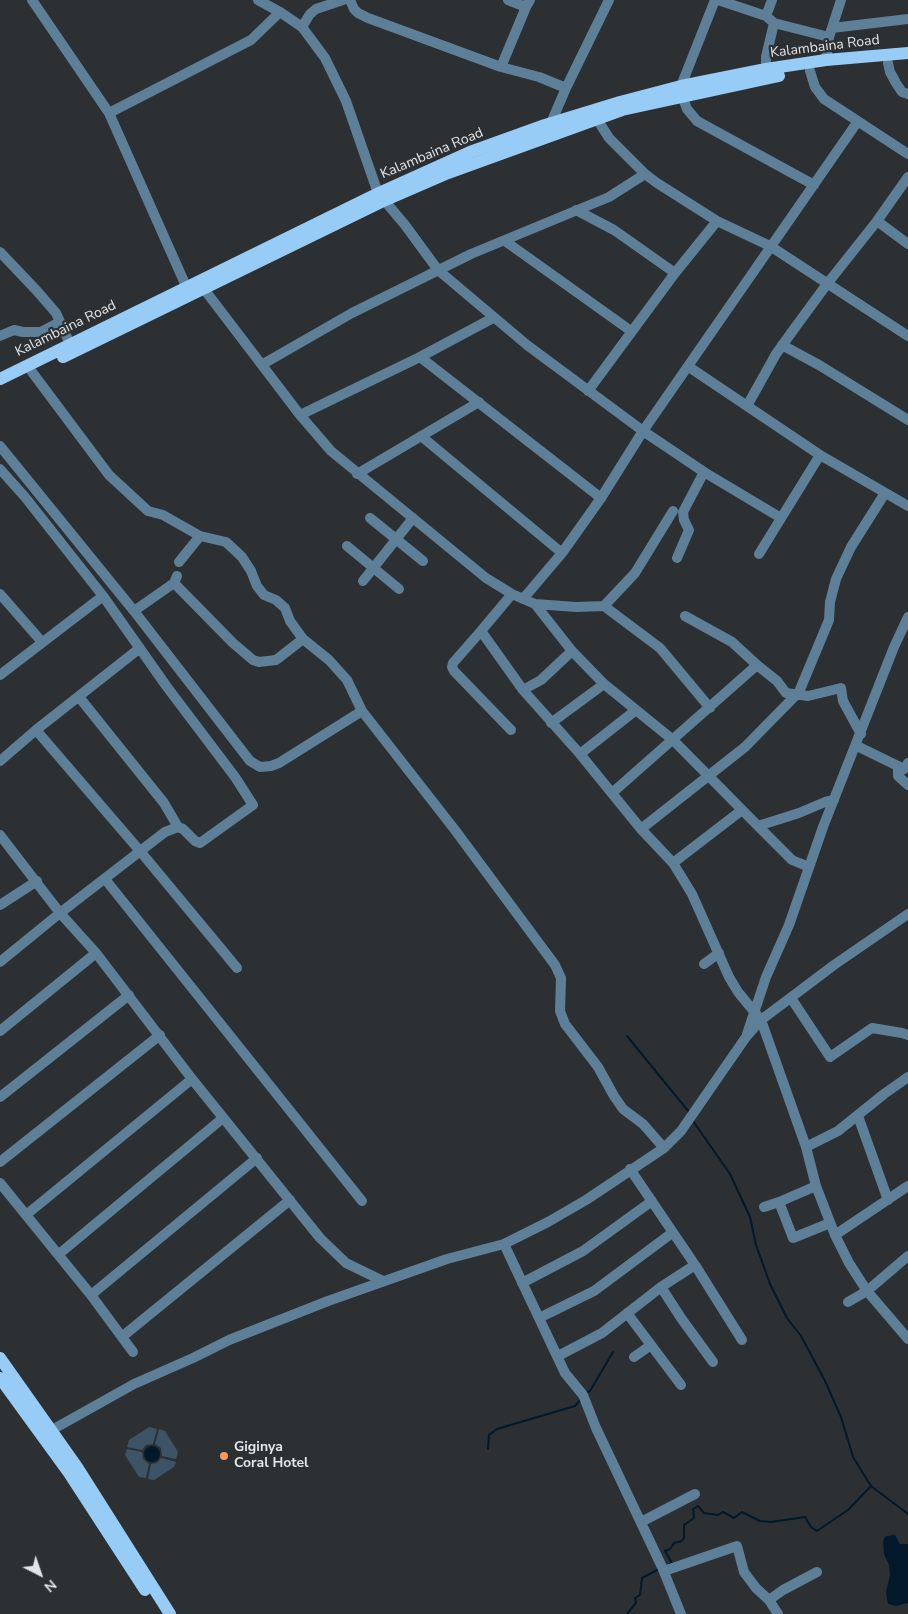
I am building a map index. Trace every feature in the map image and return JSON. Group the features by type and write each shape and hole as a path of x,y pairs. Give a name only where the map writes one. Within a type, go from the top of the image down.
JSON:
{"main road":[{"name":"Kalambaina Road","path":"0,379 186,286 382,198 622,110 682,91 766,69 826,60 908,53"},
{"name":"Kalambaina Road","path":"0,388 204,289 470,152 551,123 620,102 810,71 908,61"},
{"path":"0,1358 77,1467 170,1614"},
{"path":"0,1378 69,1473 160,1614"}],"street":[{"path":"32,0 109,113 186,286"},
{"path":"302,27 310,14 316,9 343,0"},
{"path":"350,0 354,9 368,18 501,67 540,77 566,88"},
{"path":"501,67 528,4 508,0"},
{"path":"551,123 609,0"},
{"path":"814,185 697,120 687,109 682,91 716,0 766,16 774,23 831,33 908,19"},
{"path":"766,16 772,0"},
{"path":"826,60 831,33 841,0"},
{"path":"264,1 302,27 325,58 346,101 382,198 405,225 438,270 493,318 643,431 704,472 781,518"},
{"path":"109,113 251,40 280,12"},
{"path":"766,69 766,57 774,23"},
{"path":"888,63 896,83 902,92 908,94"},
{"path":"810,71 819,93 908,154"},
{"path":"597,119 609,138 645,174 717,221 770,246 908,336"},
{"path":"523,599 562,553 601,498 643,431 858,121"},
{"path":"262,364 352,313 438,270 471,254 609,197 645,174"},
{"path":"747,406 782,345 877,221 908,177"},
{"path":"576,210 614,230 675,273"},
{"path":"588,391 675,273 717,221"},
{"path":"877,221 908,244"},
{"path":"505,241 631,331"},
{"path":"0,252 56,313 70,344"},
{"path":"204,289 300,415 331,451 357,474 486,578 512,594 535,604 562,607 604,606 660,648 710,708"},
{"path":"300,415 420,357 493,318"},
{"path":"0,336 14,330 41,332 60,322"},
{"path":"782,345 819,365 908,420"},
{"path":"420,357 601,498"},
{"path":"689,367 820,456 908,506"},
{"path":"32,372 109,476 148,511 163,515 200,536 226,542 238,553 251,571 257,586 264,595 276,600 285,608 290,621 303,639 329,660 347,680 362,711 455,830 555,965 561,978 560,1011 565,1024 598,1068 623,1109 643,1124 664,1148"},
{"path":"357,474 479,402"},
{"path":"421,436 562,553"},
{"path":"0,446 134,611 250,761 260,767 279,763 362,711"},
{"path":"759,554 820,456"},
{"path":"0,469 25,497 103,596 235,777 253,805 200,843 194,841 183,829 178,827 164,803 79,697"},
{"path":"677,558 689,530 684,520 683,512 704,472"},
{"path":"641,829 745,746 797,695 829,620 830,602 836,578 851,547 885,492"},
{"path":"604,606 635,573 672,510"},
{"path":"370,518 423,561"},
{"path":"363,581 413,518"},
{"path":"179,562 200,536"},
{"path":"347,546 399,589"},
{"path":"134,611 176,579 233,643 253,660 259,662 276,660 303,639"},
{"path":"0,594 42,642"},
{"path":"511,730 454,671 452,663 512,594"},
{"path":"0,676 103,596"},
{"path":"535,604 572,651 604,684 655,728 673,740 792,860 809,867"},
{"path":"685,616 732,642 778,681 786,693 808,696 841,688 843,701 861,734"},
{"path":"746,1037 754,1010 789,925 834,800 894,647 908,617"},
{"path":"481,631 523,690 580,754 641,829 673,863 692,894 733,984 761,1020 806,1147 816,1186 835,1235 849,1263 867,1291 908,1339"},
{"path":"0,761 36,730 140,648"},
{"path":"523,690 541,680 572,651"},
{"path":"612,793 757,665"},
{"path":"551,723 604,684"},
{"path":"580,754 636,710"},
{"path":"36,730 237,968"},
{"path":"856,746 903,764 898,776 908,785"},
{"path":"758,826 799,814 834,800"},
{"path":"673,863 742,810"},
{"path":"0,962 60,912 165,832 178,827"},
{"path":"0,835 60,912 96,953 192,1079 320,1238 346,1263 383,1281"},
{"path":"105,879 362,1201"},
{"path":"0,905 37,881"},
{"path":"50,1430 134,1384 228,1340 383,1281 447,1259 504,1244 586,1200 664,1148 681,1130 746,1037 761,1020 834,965 908,914"},
{"path":"0,1030 96,953"},
{"path":"704,964 719,953"},
{"path":"0,1097 129,995"},
{"path":"791,998 830,1057 872,1028 902,1032 908,1035"},
{"path":"0,1162 160,1035"},
{"path":"806,1147 838,1131 908,1077"},
{"path":"26,1215 192,1079"},
{"path":"858,1116 888,1200"},
{"path":"59,1254 223,1118"},
{"path":"91,1295 257,1158"},
{"path":"630,1169 695,1265 742,1340"},
{"path":"0,1183 59,1254 133,1352"},
{"path":"764,1207 816,1186"},
{"path":"835,1235 908,1186"},
{"path":"122,1336 290,1200"},
{"path":"522,1283 583,1251 652,1201"},
{"path":"778,1202 793,1238 830,1223"},
{"path":"539,1318 594,1291 672,1233"},
{"path":"504,1244 565,1373 583,1395 596,1428 664,1571 681,1614"},
{"path":"848,1302 867,1291 908,1256"},
{"path":"558,1356 602,1333 661,1287 695,1265"},
{"path":"661,1287 713,1362"},
{"path":"628,1313 681,1385"},
{"path":"634,1357 651,1345"},
{"path":"641,1522 695,1494"},
{"path":"664,1571 737,1546 744,1572 778,1614"},
{"path":"768,1600 817,1572"}],"shaded area":[{"path":"149,1427 157,1429 153,1444 146,1445 142,1450 127,1447 129,1440"},
{"path":"159,1429 165,1431 178,1452 176,1459 162,1456 161,1448 155,1444"},
{"path":"152,1446 160,1454 152,1462 144,1454"},
{"path":"127,1449 142,1452 143,1459 149,1464 146,1478 139,1477 125,1455"},
{"path":"161,1458 176,1462 174,1467 154,1480 148,1479 151,1464 157,1463"},
{"path":"895,1535 900,1544 908,1544 908,1603 896,1606 888,1604 886,1592 890,1575 889,1565 884,1554 883,1540 886,1536"}],"waterway":[{"path":"627,1036 689,1112"},
{"path":"693,1121 730,1174 750,1217 756,1245 770,1284 787,1318 801,1336 825,1381 841,1417 853,1457 871,1486 908,1514"},
{"path":"585,1393 590,1391 613,1352"},
{"path":"488,1449 489,1435 497,1429 575,1406 581,1399"},
{"path":"670,1564 672,1563 665,1551 670,1549 674,1543 682,1541 684,1538 684,1525 694,1518 693,1509 698,1506 704,1513 718,1515 723,1512 734,1518 742,1512 760,1521 771,1522 805,1517 811,1527 817,1531 848,1510 871,1486"},
{"path":"627,1614 636,1603 635,1598 640,1595 642,1578 659,1569"}],"place":[{"name":"Giginya Coral Hotel","path":"224,1456"}]}
